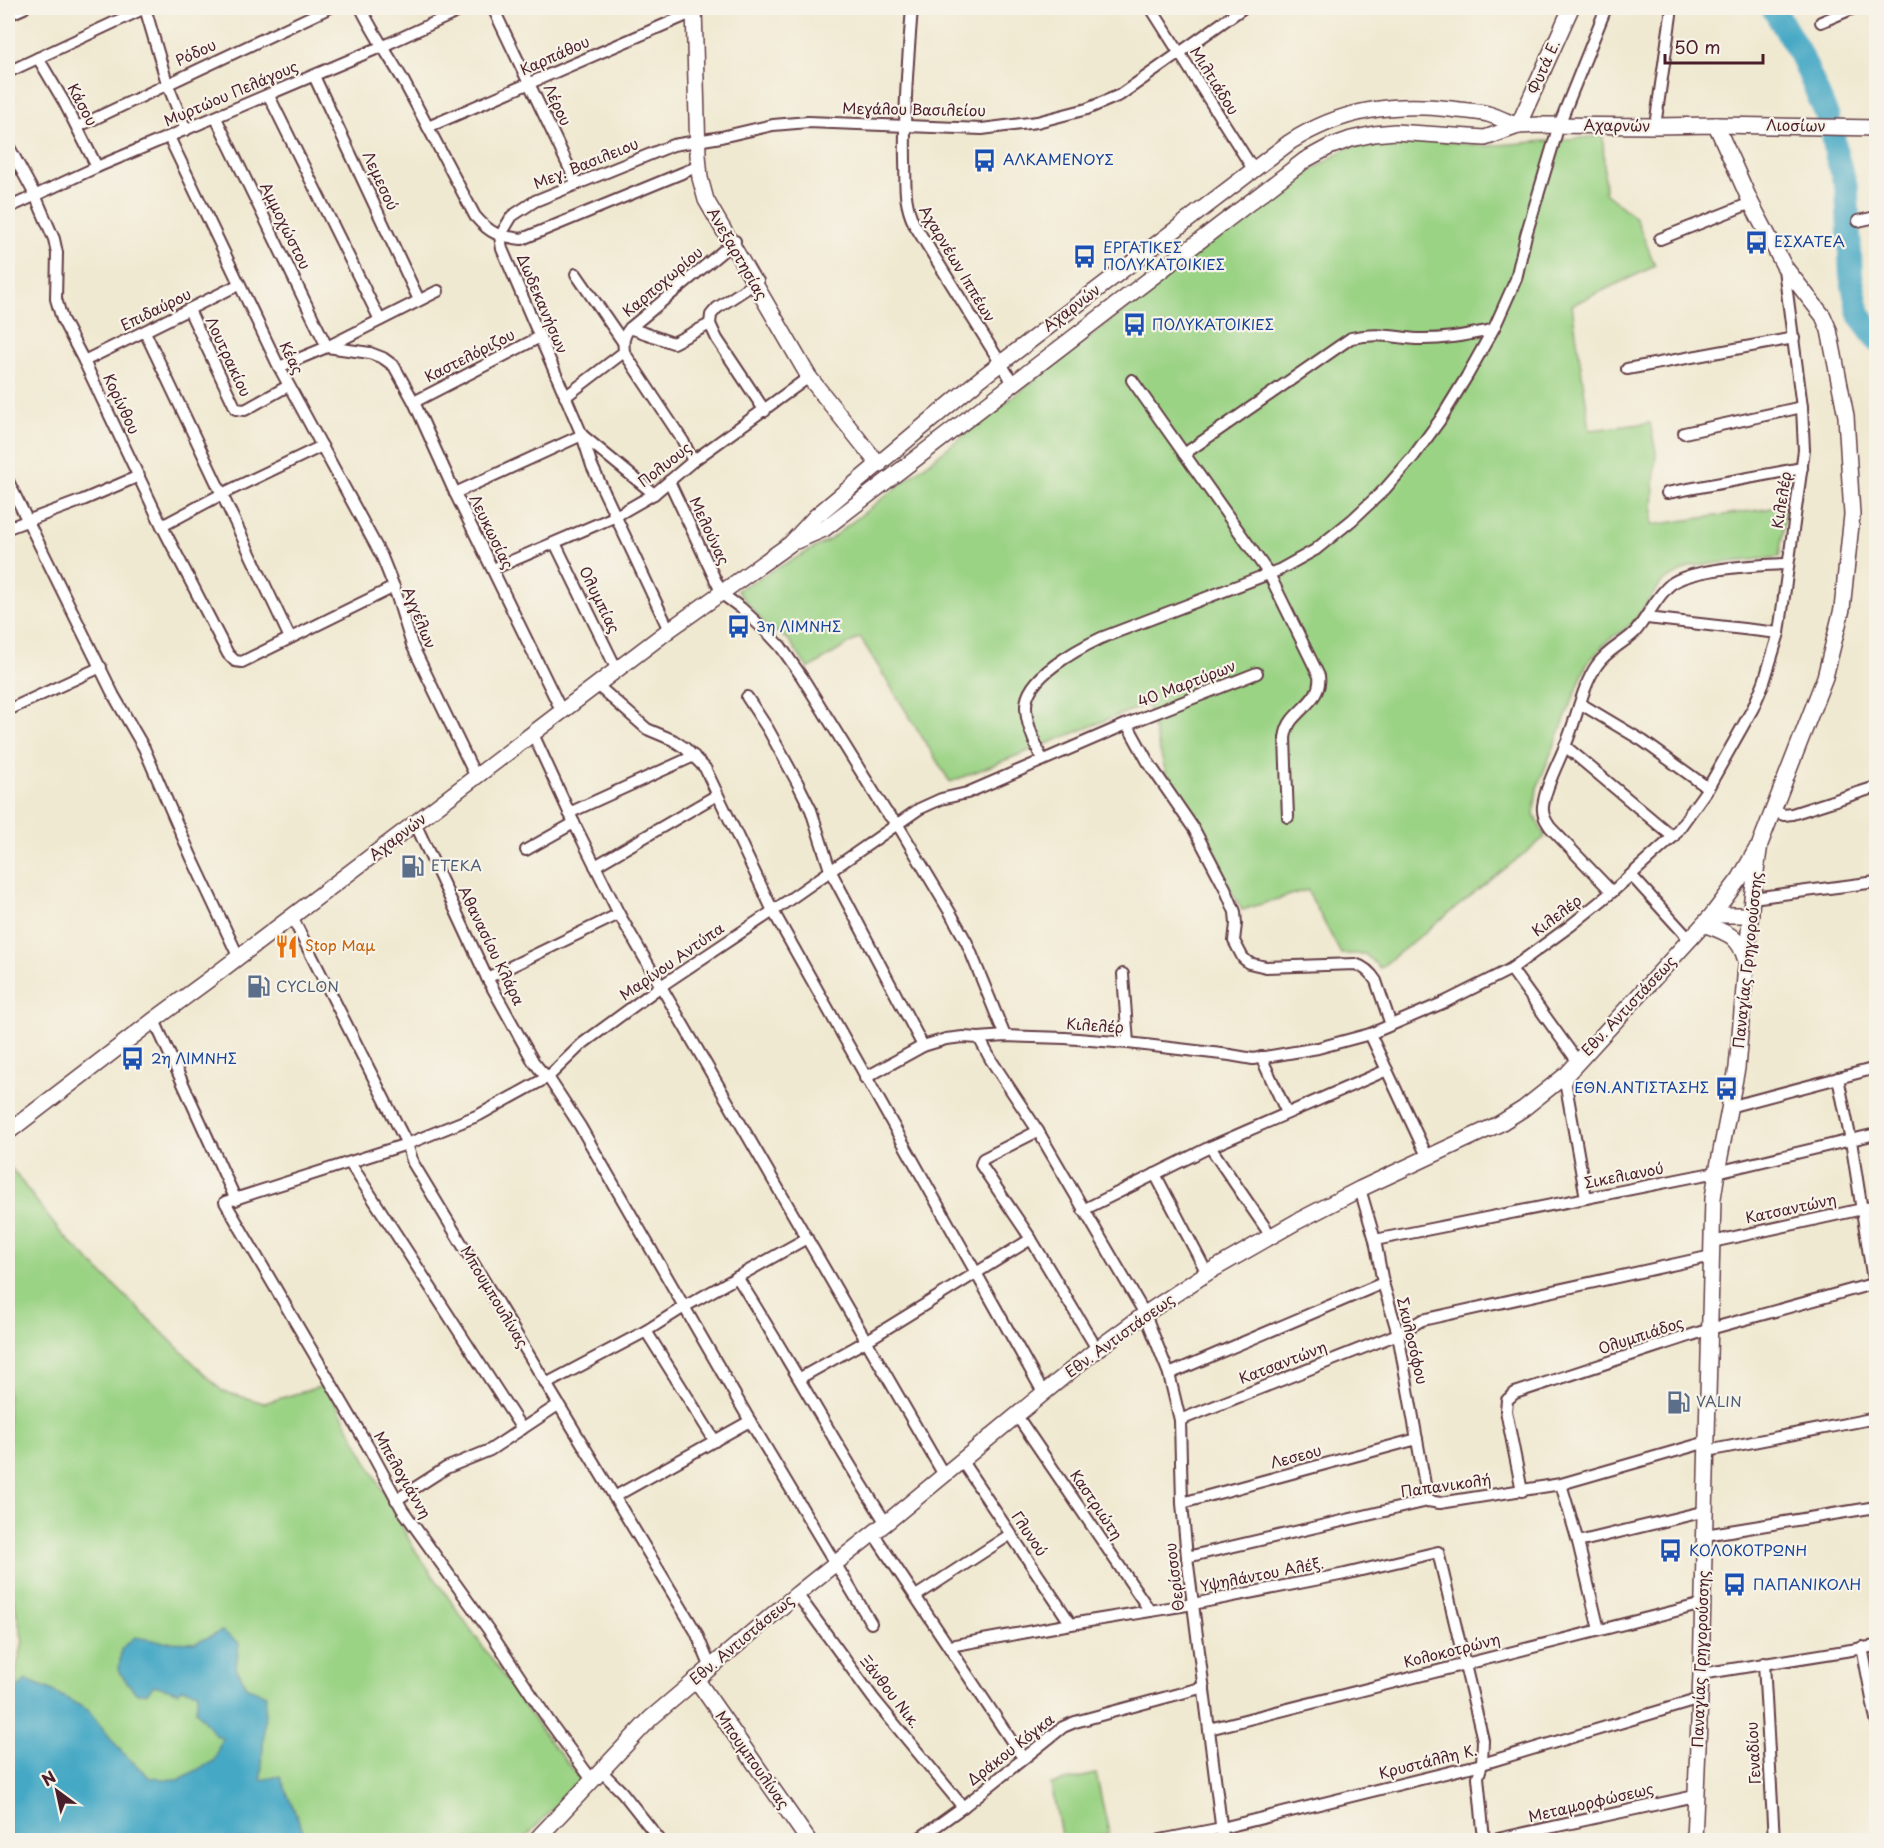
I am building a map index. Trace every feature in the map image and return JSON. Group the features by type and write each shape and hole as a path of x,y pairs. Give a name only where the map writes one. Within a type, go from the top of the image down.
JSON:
{"street":[{"path":"8,15 24,8"},
{"path":"8,72 145,8 167,82 186,130"},
{"name":"Ρόδου","path":"77,127 167,82 329,8"},
{"path":"361,8 475,216 485,229 500,236 522,239 699,166"},
{"name":"Μυρτώου Πελάγους","path":"8,208 97,167 269,96 466,8"},
{"name":"Λέρου","path":"493,8 577,184"},
{"name":"Αχαρνέων Ιππέων","path":"912,8 904,126 904,195 907,210 1013,383"},
{"name":"Μιλτιάδου","path":"1151,8 1253,169"},
{"name":"Μεγάλου Βασιλείου","path":"697,140 773,125 808,122 982,129 1037,122 1087,110 1120,95 1243,8"},
{"name":"Φυτά Ε.","path":"1518,126 1571,8"},
{"path":"1042,760 1027,717 1025,704 1030,692 1054,665 1101,638 1279,570 1316,549 1352,520 1413,458 1467,376 1516,279 1526,235 1559,125 1606,8"},
{"path":"1655,126 1672,8"},
{"path":"1821,22 1854,8"},
{"name":"Καρπάθου","path":"428,127 694,10"},
{"name":"Ανεξαρτησίας","path":"694,10 697,140 699,166 706,200 733,242 809,377 879,465"},
{"name":"Κάσου","path":"38,58 97,167"},
{"name":"Λεμεσού","path":"314,76 419,300"},
{"path":"269,96 380,320"},
{"name":"Αχαρνών","path":"8,1132 669,630 790,544 815,518 1000,363 1253,169 1308,131 1355,113 1407,106 1487,114 1518,126"},
{"name":"Αμμοχώστου","path":"216,118 327,347"},
{"name":"Αχαρνών","path":"790,544 824,529 1317,152 1374,134 1395,132 1485,138 1518,126 1716,124"},
{"name":"Λιοσίων","path":"1716,124 1876,128"},
{"name":"Παναγίας Γρηγορούσσης","path":"1694,1840 1706,1511 1713,1198 1737,1068 1752,898 1760,844 1825,677 1842,609 1852,515 1846,416 1829,330 1823,316 1784,266 1751,203 1716,124"},
{"name":"Κέας","path":"169,137 288,386 382,557 394,587"},
{"name":"Μεγ. Βασιλειου","path":"500,236 512,216 535,201 673,145 697,140"},
{"name":"Κορίνθου","path":"8,145 35,195 54,239 57,253 56,299 62,319 162,526 228,654 235,661 242,662"},
{"path":"1660,239 1751,203"},
{"path":"1858,221 1876,217"},
{"name":"Δωδεκανήσων","path":"500,236 502,249 582,435 592,466 669,630"},
{"name":"Καρποχωρίου","path":"566,397 623,347 625,334 630,328 733,242"},
{"name":"Κιλελέρ","path":"865,1077 923,1046 963,1037 1065,1038 1128,1043 1230,1055 1244,1059 1318,1048 1370,1034 1445,1002 1511,969 1612,892 1673,837 1708,788 1753,708 1764,682 1779,633 1804,441 1802,407 1784,266"},
{"path":"576,274 683,441 693,461"},
{"path":"756,282 717,308 711,315 710,324 717,339 765,411"},
{"name":"Επιδαύρου","path":"84,361 240,284"},
{"path":"279,367 327,347 438,291"},
{"name":"Λουτρακίου","path":"189,310 236,409 244,410 288,386"},
{"path":"630,328 673,343 710,324"},
{"path":"1184,454 1351,338 1369,334 1415,339 1443,339 1492,330"},
{"path":"145,332 290,638"},
{"name":"Καστελόριζου","path":"414,402 540,337"},
{"path":"1627,369 1794,338"},
{"name":"Λευκωσίας","path":"327,347 370,353 394,366 414,402 455,493 562,712"},
{"name":"Πολυους","path":"492,569 615,517 654,494 693,461 809,377"},
{"path":"1132,380 1269,574 1319,676 1320,684 1317,693 1287,728 1285,738 1288,817"},
{"path":"1684,433 1802,407"},
{"path":"455,493 582,435 654,494"},
{"path":"162,526 222,494 322,447"},
{"path":"1667,493 1802,468"},
{"path":"8,528 139,476"},
{"path":"8,481 114,696 144,748 238,958"},
{"name":"Μελούνας","path":"669,482 722,594"},
{"name":"Ολυμπίας","path":"555,543 617,670"},
{"path":"1612,892 1550,827 1544,818 1543,808 1552,775 1597,665 1647,618 1660,596 1671,584 1688,575 1756,565 1787,564"},
{"name":"Αγγέλων","path":"242,662 394,587 412,645 476,777"},
{"path":"722,594 741,608 781,647 886,812 898,825 967,943 1005,1036"},
{"path":"1647,618 1779,633"},
{"path":"8,710 101,667"},
{"name":"40 Μαρτύρων","path":"1127,724 1257,673"},
{"path":"597,685 647,729 673,740 705,768 773,911 1044,1394"},
{"path":"747,697 768,729 811,810 830,870 923,1046"},
{"path":"1581,704 1643,741 1708,788"},
{"path":"1127,724 1148,762 1194,829 1225,888 1235,912 1234,941 1243,958 1249,963 1266,967 1360,965 1376,981 1391,1025"},
{"name":"Μαρίνου Αντύπα","path":"230,1201 407,1144 479,1115 548,1077 582,1044 661,986 919,809 932,802 967,793 1127,724"},
{"path":"533,734 571,818 619,914 944,1475"},
{"path":"1565,746 1673,837"},
{"path":"526,850 571,818 694,756"},
{"path":"1774,811 1784,815 1792,814 1876,787"},
{"path":"595,866 717,795"},
{"name":"Αθανασίου Κλάρα","path":"415,823 487,978 534,1061 548,1077 580,1126 750,1421 871,1623"},
{"name":"Εθν. Αντιστάσεως","path":"543,1838 596,1775 651,1718 797,1594 1097,1349 1145,1314 1271,1236 1427,1156 1499,1124 1523,1109 1567,1074 1708,920 1740,878 1760,844"},
{"path":"1631,875 1690,939"},
{"path":"1752,898 1876,882"},
{"path":"487,978 619,914"},
{"path":"1708,920 1751,915"},
{"name":"Μπουμπουλίνας","path":"292,917 407,1144 413,1163 696,1632 711,1668"},
{"path":"1708,920 1732,936 1742,947 1747,962"},
{"path":"1511,969 1578,1062"},
{"path":"1123,974 1128,1043"},
{"name":"Μπελογιάννη","path":"154,1020 230,1201 396,1500 596,1775 622,1792 660,1840"},
{"path":"1370,1034 1427,1156"},
{"name":"Θερίσσου","path":"979,1038 1038,1131 1145,1314 1169,1374 1180,1420 1182,1503 1187,1557 1223,1840"},
{"path":"1261,1057 1287,1113"},
{"path":"1729,1107 1876,1068"},
{"path":"1083,1210 1210,1147 1387,1070"},
{"path":"1567,1074 1566,1086 1586,1198"},
{"path":"1838,1078 1851,1141 1876,1299"},
{"path":"1038,1131 981,1161 981,1165 1031,1239 1097,1349"},
{"name":"Σικελιανού","path":"1375,1240 1717,1173 1876,1134"},
{"path":"1210,1147 1271,1236"},
{"path":"350,1163 522,1429"},
{"path":"1155,1174 1207,1274"},
{"name":"Σκυλοσόφου","path":"1360,1189 1398,1335 1428,1501"},
{"name":"Κατσαντώνη","path":"1180,1420 1398,1335 1422,1320 1876,1206"},
{"path":"546,1384 646,1331 807,1238"},
{"path":"800,1378 866,1341 1031,1239"},
{"path":"737,1277 800,1378 862,1487 886,1523"},
{"path":"1169,1374 1383,1283"},
{"name":"Ολυμπιάδος","path":"1522,1491 1506,1411 1507,1400 1515,1393 1710,1329 1875,1283"},
{"path":"646,1331 715,1441"},
{"path":"396,1500 446,1468 490,1449 558,1405"},
{"name":"Καστριώτη","path":"1017,1416 1150,1611"},
{"name":"Παπανικολή","path":"1187,1557 1428,1501 1440,1503 1561,1484 1707,1446 1876,1418"},
{"path":"614,1497 750,1421"},
{"name":"Λεσεου","path":"1182,1503 1417,1439"},
{"name":"Γλυνού","path":"961,1460 1071,1624"},
{"path":"1561,1484 1578,1542 1599,1630"},
{"path":"1705,1535 1876,1507"},
{"path":"1578,1542 1706,1511"},
{"path":"873,1533 1023,1758"},
{"path":"916,1596 1011,1534"},
{"name":"Υψηλάντου Αλέξ.","path":"950,1646 1194,1604 1345,1574 1438,1552 1465,1664"},
{"name":"Ξάνθου Νικ.","path":"797,1594 873,1698 963,1807"},
{"name":"Κολοκοτρώνη","path":"1209,1729 1703,1604"},
{"path":"1701,1674 1876,1646"},
{"path":"1862,1647 1876,1720"},
{"path":"1465,1664 1483,1740 1482,1764 1478,1777 1484,1840"},
{"name":"Γεναδίου","path":"1764,1664 1774,1840"},
{"name":"Μπουμπουλίνας","path":"696,1679 808,1840"},
{"name":"Δράκου Κόγκα","path":"917,1840 963,1807 1062,1727 1204,1688"},
{"name":"Κρυστάλλη Κ.","path":"1160,1840 1222,1828 1482,1764 1700,1699"},
{"name":"Μεταμορφώσεως","path":"1493,1840 1695,1796"}],"green space":[{"path":"1390,136 1487,146 1603,136 1605,193 1636,218 1655,266 1572,305 1590,430 1650,423 1656,452 1652,525 1787,506 1779,557 1691,566 1662,582 1632,624 1607,641 1587,664 1537,788 1534,814 1545,837 1380,968 1365,954 1341,954 1307,890 1242,910 1166,773 1147,704 950,782 860,637 808,669 789,640 766,626 737,590 829,540 1230,228 1300,178 1347,148"},
{"path":"8,1164 60,1232 222,1391 264,1403 326,1385 413,1547 546,1737 581,1779 523,1840 8,1840 8,1705 23,1641 8,1576"},
{"path":"1096,1774 1109,1833 1075,1840 1062,1840 1051,1784"}],"water":[{"path":"222,1631 239,1643 236,1668 248,1688 266,1695 261,1780 280,1776 307,1840 14,1840 8,1830 8,1725 17,1690 26,1680 47,1688 88,1710 121,1751 150,1778 178,1780 214,1761 222,1738 215,1735 196,1710 198,1692 182,1688 178,1692 154,1685 147,1693 136,1693 119,1672 121,1649 135,1637 163,1642 195,1643"}],"waterway":[{"path":"1773,8 1801,55 1828,118"},
{"path":"1833,134 1836,154 1847,190 1851,276 1859,314 1876,339"},
{"path":"8,1654 17,1690"}],"place":[{"name":"ΑΛΚΑΜΕΝΟΥΣ","path":"985,160"},
{"name":"ΕΣΧΑΤΕΑ","path":"1756,242"},
{"name":"ΕΡΓΑΤΙΚΕΣ ΠΟΛΥΚΑΤΟΙΚΙΕΣ","path":"1085,257"},
{"name":"ΠΟΛΥΚΑΤΟΙΚΙΕΣ","path":"1134,325"},
{"name":"3η ΛΙΜΝΗΣ","path":"738,627"},
{"name":"ΕΤΕΚΑ","path":"413,866"},
{"name":"Stop Μαμ","path":"287,946"},
{"name":"CYCLON","path":"258,987"},
{"name":"2η ΛΙΜΝΗΣ","path":"133,1059"},
{"name":"ΕΘΝ.ΑΝΤΙΣΤΑΣΗΣ","path":"1727,1088"},
{"name":"VALIN","path":"1678,1402"},
{"name":"ΚΟΛΟΚΟΤΡΩΝΗ","path":"1671,1551"},
{"name":"ΠΑΠΑΝΙΚΟΛΗ","path":"1735,1585"}]}
